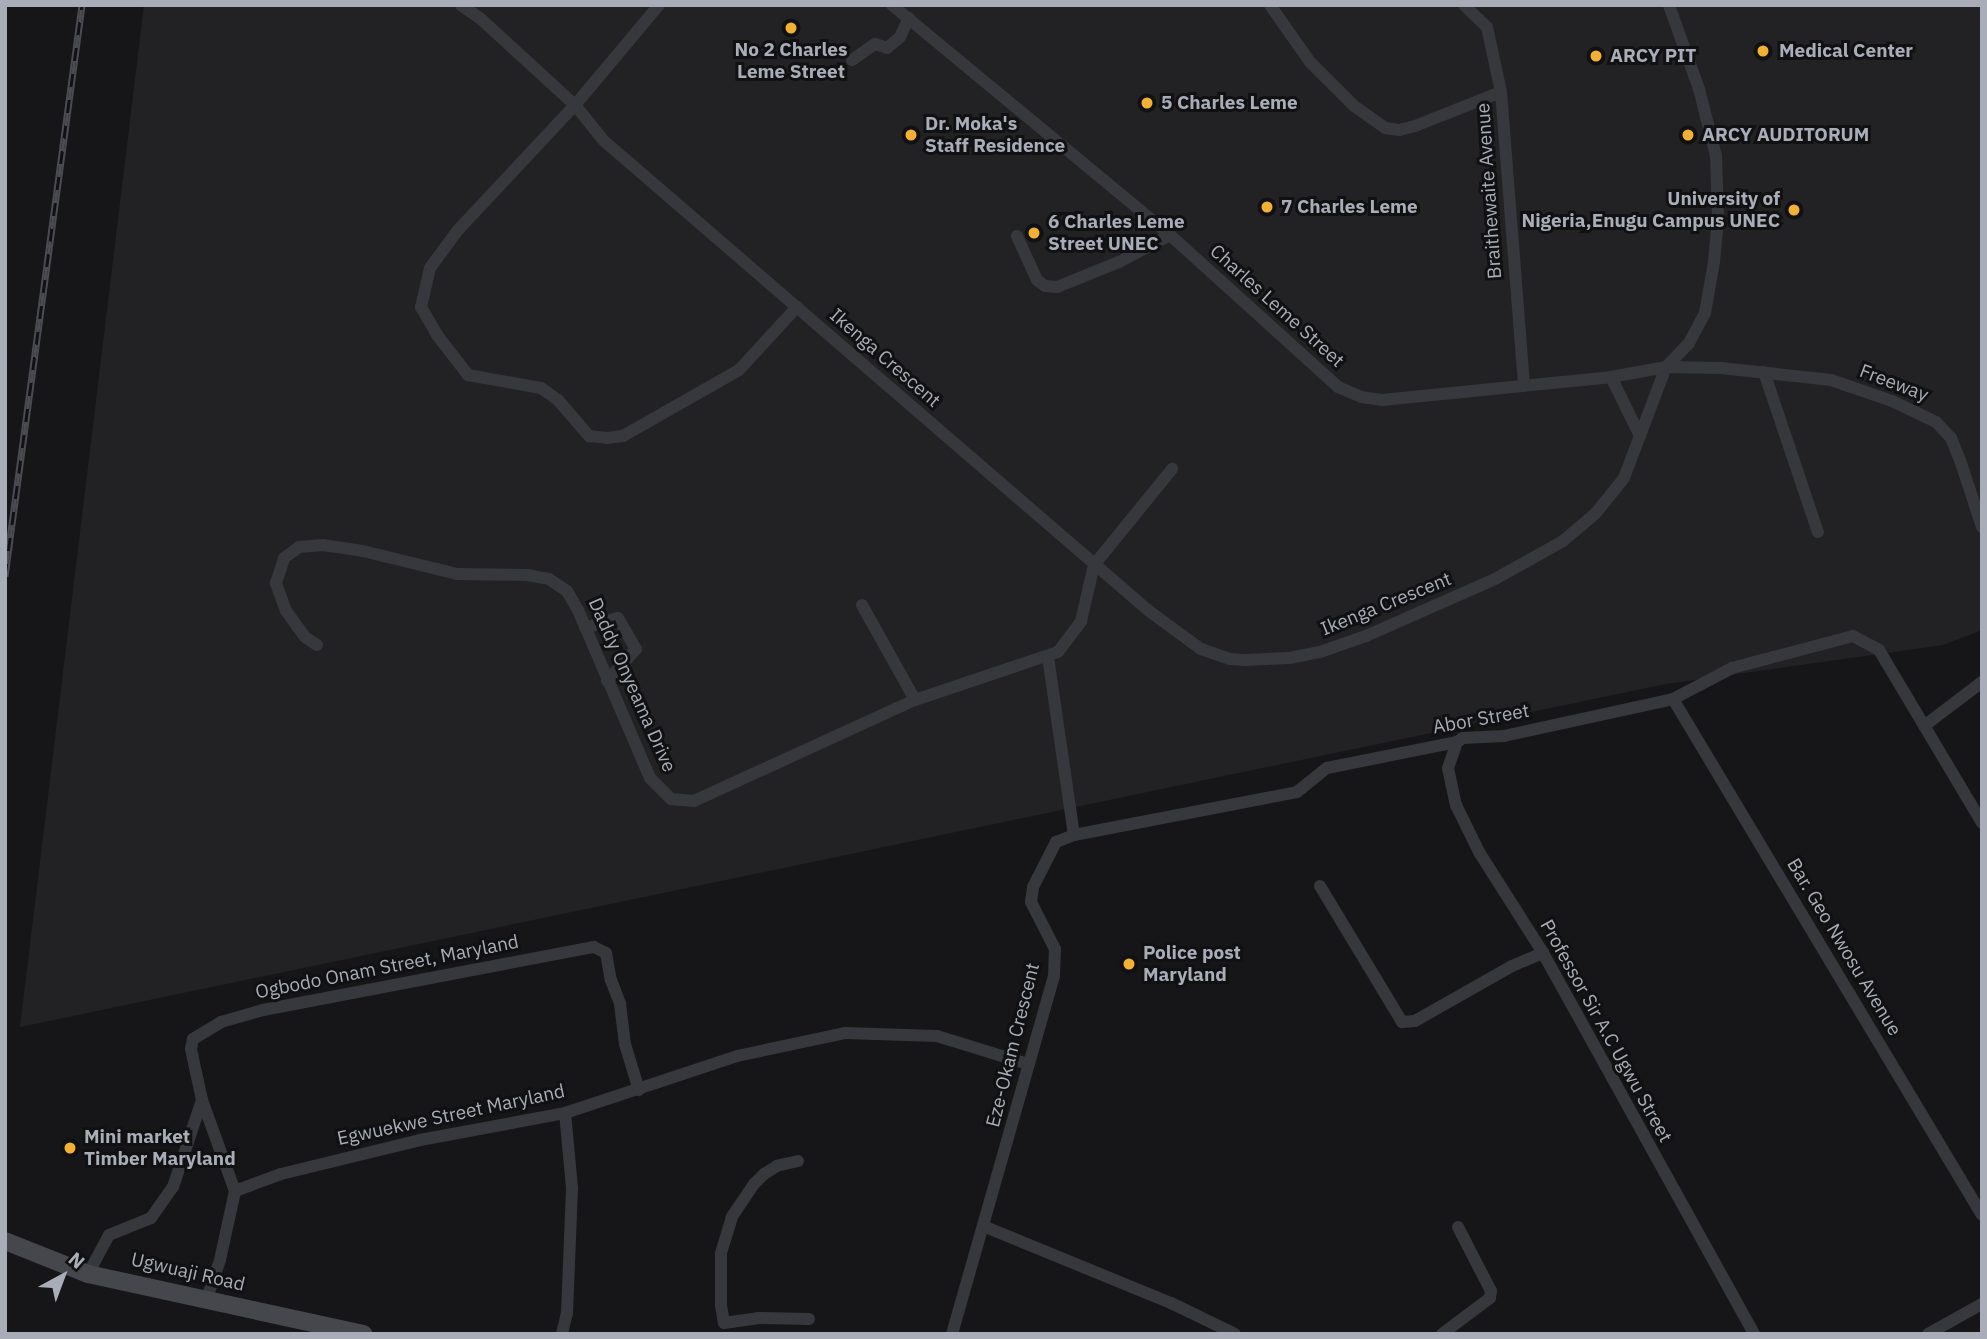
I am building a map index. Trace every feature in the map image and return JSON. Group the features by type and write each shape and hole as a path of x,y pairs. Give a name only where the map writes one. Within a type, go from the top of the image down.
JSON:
{"main road":[{"name":"Ugwuaji Road","path":"5,1241 88,1274 364,1334"}],"street":[{"name":"Ikenga Crescent","path":"461,5 481,19 575,105 603,140 1094,565 1201,649 1233,660 1301,657 1364,637 1491,581 1553,548 1595,514 1614,492 1630,465 1666,367 1689,343 1705,313 1718,218 1713,140 1694,73 1669,5"},
{"path":"659,5 575,105 458,230 430,268 421,307 437,335 468,375 541,388 558,400 589,436 607,439 623,436 739,370 797,307"},
{"name":"Charles Leme Street","path":"892,5 1170,235 1323,377 1361,397 1382,400 1611,377 1666,367 1764,372"},
{"path":"1270,5 1285,30 1331,85 1385,128 1399,131 1501,92"},
{"name":"Braithewaite Avenue","path":"1464,5 1487,27 1501,92 1524,385"},
{"path":"852,60 875,44 887,48 900,37 909,18"},
{"path":"1017,236 1037,281 1045,286 1057,287 1119,262 1170,235"},
{"path":"1764,372 1818,532"},
{"name":"Freeway","path":"1764,372 1831,380 1892,401 1936,422 1951,438 1961,460 1982,527"},
{"path":"1611,377 1640,436"},
{"path":"1094,565 1172,469"},
{"name":"Daddy Onyeama Drive","path":"317,645 305,637 286,611 276,583 284,558 299,547 323,545 363,551 457,574 527,575 549,579 567,591 650,778 659,791 681,802 705,798 915,700 988,673 1048,657 1067,644 1077,629 1094,565"},
{"path":"862,605 915,700"},
{"path":"585,628 618,618 636,649 607,681"},
{"name":"Abor Street","path":"1074,835 1297,792 1327,768 1457,743 1463,738 1504,736 1673,699 1732,668 1853,636 1880,650 1924,726"},
{"path":"1048,657 1074,835"},
{"path":"1982,682 1924,726 1982,823"},
{"name":"Bar. Geo Nwosu Avenue","path":"1673,699 1982,1215"},
{"name":"Professor Sir A.C Ugwu Street","path":"1457,743 1448,768 1457,805 1479,852 1543,953 1754,1334"},
{"name":"Eze-Okam Crescent","path":"952,1334 1048,1000 1055,949 1031,902 1033,887 1056,842 1074,835"},
{"path":"1320,886 1402,1021 1415,1021 1512,966 1543,953"},
{"name":"Ogbodo Onam Street, Maryland","path":"202,1100 191,1049 193,1039 221,1022 263,1010 594,947 606,953 611,980 621,1004 625,1044 639,1090"},
{"name":"Egwuekwe Street Maryland","path":"235,1191 281,1174 372,1150 565,1113 737,1056 857,1031 937,1036 1028,1064"},
{"path":"202,1100 235,1191 216,1276 207,1298"},
{"path":"88,1274 109,1235 151,1218 173,1187 202,1100"},
{"path":"562,1334 567,1313 572,1188 565,1113"},
{"path":"798,1161 776,1166 764,1174 754,1184 727,1226 720,1273 721,1312 725,1328 758,1318 809,1319"},
{"path":"984,1227 1171,1303 1235,1334"},
{"path":"1442,1334 1490,1298 1491,1292 1458,1227"},
{"path":"1928,1334 1982,1304"}],"shaded area":[{"path":"144,5 1982,5 1982,630 1943,645 1666,684 20,1027"}],"railway":[{"path":"5,576 82,5"}],"place":[{"name":"No 2 Charles Leme Street","path":"791,28"},
{"name":"Medical Center","path":"1763,51"},
{"name":"ARCY PIT","path":"1596,56"},
{"name":"5 Charles Leme","path":"1147,103"},
{"name":"Dr. Moka's Staff Residence","path":"911,135"},
{"name":"ARCY AUDITORUM","path":"1688,135"},
{"name":"7 Charles Leme","path":"1267,207"},
{"name":"University of Nigeria,Enugu Campus UNEC","path":"1794,210"},
{"name":"6 Charles Leme Street UNEC","path":"1034,233"},
{"name":"Police post Maryland","path":"1129,964"},
{"name":"Mini market Timber Maryland","path":"70,1148"}]}
